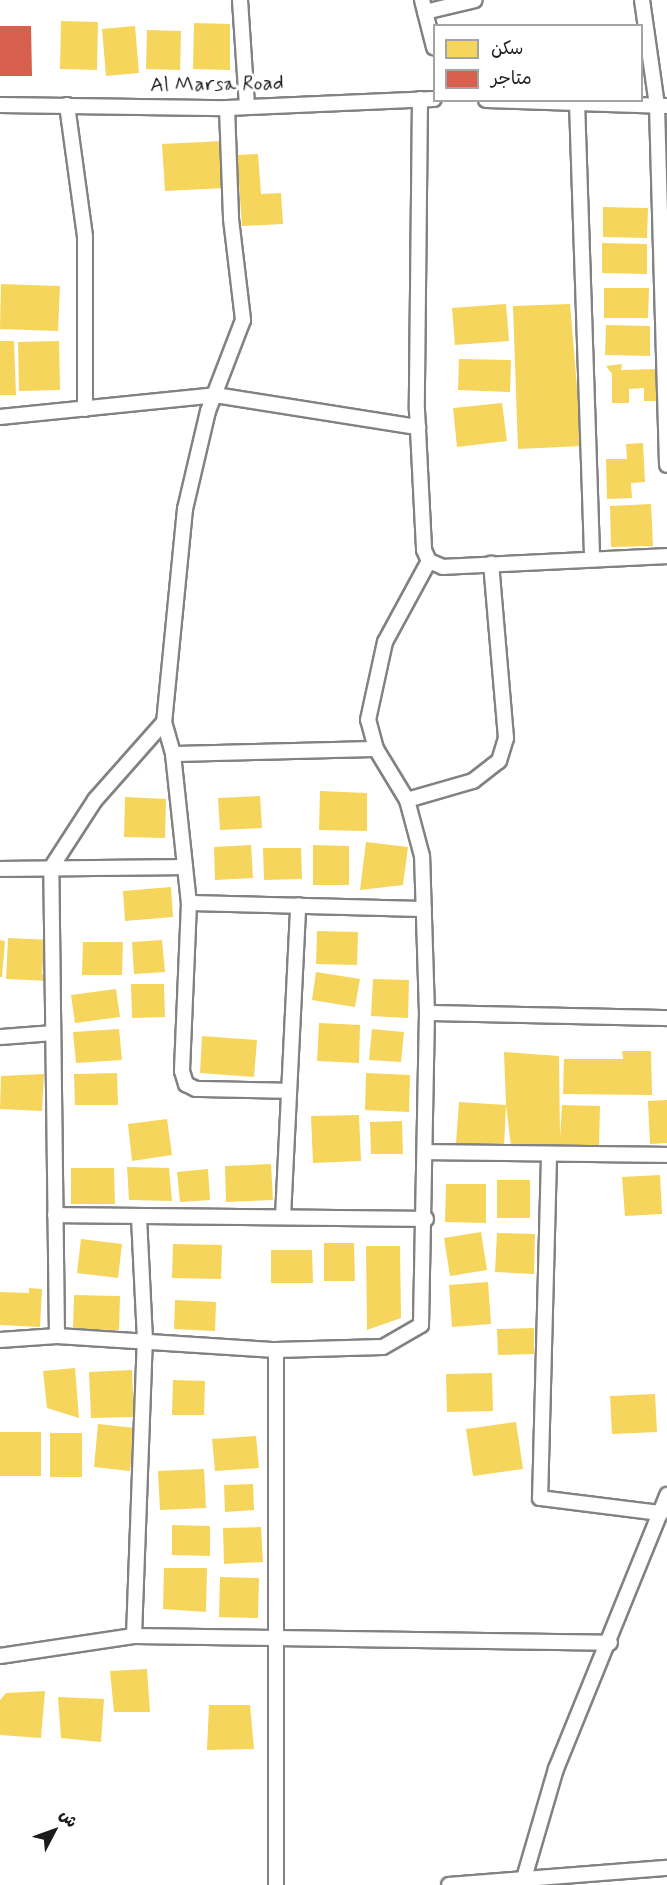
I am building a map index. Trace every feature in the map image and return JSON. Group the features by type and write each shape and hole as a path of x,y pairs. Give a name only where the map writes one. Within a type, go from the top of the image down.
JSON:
{"street":[{"path":"240,0 247,105"},
{"path":"433,40 423,6 475,0"},
{"path":"642,0 662,106 667,465"},
{"path":"420,99 418,427 424,550 429,561 443,567 667,556"},
{"name":"Al Marsa Road","path":"0,105 227,108 247,105 433,99"},
{"path":"592,558 577,102 662,106"},
{"path":"67,105 85,236 86,409"},
{"path":"227,108 231,219 243,320 214,395 185,509 164,722 173,754 189,903 182,1014 186,1084 289,1091"},
{"path":"0,417 214,395 418,427"},
{"path":"0,1340 57,1336 276,1350 383,1347 421,1325 427,1152 427,1012 422,856 407,800 376,749 369,720 374,680 400,609 429,561"},
{"path":"407,800 473,781 499,761 506,738 491,564"},
{"path":"57,1336 51,868 95,800 164,722"},
{"path":"173,754 376,749"},
{"path":"0,869 185,867"},
{"path":"189,903 424,909"},
{"path":"283,1217 298,904"},
{"path":"427,1012 667,1018"},
{"path":"0,1037 53,1033"},
{"path":"427,1152 549,1157 667,1155"},
{"path":"549,1157 540,1498 660,1513"},
{"path":"56,1215 426,1219"},
{"path":"134,1636 144,1340 139,1216"},
{"path":"276,1350 276,1885"},
{"path":"522,1882 556,1769 610,1643 667,1495"},
{"path":"0,1656 134,1636 276,1635 610,1643"},
{"path":"449,1885 522,1882 667,1868"}],"building: سكن":[{"path":"61,21 98,22 97,70 60,69"},
{"path":"194,23 230,24 230,70 193,69"},
{"path":"135,26 139,73 106,76 102,29"},
{"path":"147,30 181,31 180,70 146,69"},
{"path":"223,141 226,188 165,191 162,144"},
{"path":"258,154 261,194 281,193 283,224 242,226 237,155"},
{"path":"603,207 648,208 647,238 603,237"},
{"path":"602,243 647,244 647,274 602,273"},
{"path":"1,284 60,286 58,331 0,329"},
{"path":"604,288 649,288 648,318 604,318"},
{"path":"506,304 509,341 455,345 452,308"},
{"path":"570,304 582,446 518,449 513,306"},
{"path":"606,325 650,326 650,356 605,355"},
{"path":"0,341 14,341 16,395 0,395"},
{"path":"59,341 60,390 19,391 18,342"},
{"path":"459,359 511,360 510,392 458,390"},
{"path":"622,364 621,370 657,369 658,401 644,401 644,388 629,389 629,403 612,403 612,374 606,366"},
{"path":"502,403 507,441 457,447 453,408"},
{"path":"643,443 645,482 631,483 632,498 607,499 606,459 627,459 626,444"},
{"path":"651,504 653,546 611,547 610,506"},
{"path":"320,791 367,793 367,831 319,830"},
{"path":"260,796 262,828 220,830 218,798"},
{"path":"125,797 166,799 165,838 124,837"},
{"path":"366,842 408,847 403,885 360,890"},
{"path":"251,845 253,878 215,880 214,847"},
{"path":"313,845 349,846 349,885 313,885"},
{"path":"263,848 301,848 302,879 264,880"},
{"path":"171,887 173,917 125,921 123,891"},
{"path":"317,931 358,932 357,965 316,964"},
{"path":"8,938 52,940 51,960 43,960 42,974 49,975 48,981 6,979"},
{"path":"0,940 5,941 2,977 0,977"},
{"path":"162,940 165,972 134,974 132,942"},
{"path":"83,942 123,942 122,975 82,975"},
{"path":"316,972 360,979 355,1007 312,1000"},
{"path":"373,979 409,980 408,1018 371,1016"},
{"path":"131,984 164,984 165,1017 132,1018"},
{"path":"116,989 120,1017 75,1023 71,995"},
{"path":"319,1023 360,1025 359,1063 317,1061"},
{"path":"119,1029 122,1060 76,1063 73,1032"},
{"path":"372,1029 404,1032 401,1062 369,1060"},
{"path":"202,1036 257,1040 254,1077 200,1073"},
{"path":"622,1051 651,1051 652,1095 563,1094 564,1059 623,1059"},
{"path":"504,1052 559,1056 560,1138 562,1105 600,1106 599,1146 511,1146 506,1105"},
{"path":"117,1073 118,1105 75,1105 74,1074"},
{"path":"366,1073 410,1075 409,1112 365,1110"},
{"path":"44,1074 42,1111 0,1109 1,1076"},
{"path":"667,1100 667,1143 650,1144 648,1101"},
{"path":"459,1102 506,1105 504,1147 456,1143"},
{"path":"359,1115 361,1161 313,1163 311,1116"},
{"path":"167,1119 172,1155 132,1161 128,1124"},
{"path":"402,1121 403,1154 371,1154 370,1122"},
{"path":"271,1164 273,1200 226,1202 225,1166"},
{"path":"127,1167 169,1168 172,1201 129,1200"},
{"path":"71,1168 114,1168 115,1204 71,1204"},
{"path":"208,1169 210,1200 180,1202 177,1172"},
{"path":"660,1175 662,1214 625,1216 622,1177"},
{"path":"497,1180 530,1180 530,1218 497,1218"},
{"path":"446,1184 486,1184 486,1223 445,1222"},
{"path":"481,1232 487,1270 450,1276 444,1238"},
{"path":"497,1233 535,1234 534,1274 495,1272"},
{"path":"81,1239 122,1244 118,1278 77,1273"},
{"path":"324,1243 354,1243 355,1281 324,1281"},
{"path":"173,1244 222,1245 221,1279 172,1278"},
{"path":"366,1246 400,1246 401,1318 367,1330"},
{"path":"271,1250 312,1250 313,1283 271,1283"},
{"path":"488,1282 491,1324 452,1327 449,1285"},
{"path":"29,1288 42,1289 40,1327 0,1325 0,1292 29,1293"},
{"path":"74,1295 120,1296 119,1330 73,1329"},
{"path":"175,1300 216,1302 215,1331 174,1329"},
{"path":"534,1328 534,1354 498,1355 497,1329"},
{"path":"75,1368 79,1418 47,1408 43,1371"},
{"path":"132,1370 134,1417 91,1418 89,1372"},
{"path":"492,1373 493,1411 447,1412 446,1374"},
{"path":"173,1380 205,1381 204,1415 172,1415"},
{"path":"655,1394 657,1432 612,1434 610,1396"},
{"path":"516,1422 523,1469 473,1476 466,1429"},
{"path":"98,1424 135,1428 130,1471 94,1467"},
{"path":"0,1432 41,1432 41,1476 0,1476"},
{"path":"50,1433 82,1433 82,1477 50,1477"},
{"path":"256,1436 259,1468 215,1471 212,1439"},
{"path":"204,1469 206,1508 160,1510 158,1471"},
{"path":"253,1484 254,1510 225,1512 224,1485"},
{"path":"172,1525 210,1526 210,1556 172,1555"},
{"path":"261,1527 263,1562 224,1564 223,1528"},
{"path":"164,1568 207,1568 206,1612 163,1609"},
{"path":"220,1577 259,1578 258,1618 219,1617"},
{"path":"147,1669 150,1712 114,1712 110,1671"},
{"path":"45,1691 41,1738 0,1735 0,1700 6,1693"},
{"path":"58,1697 104,1699 101,1742 61,1738"},
{"path":"209,1705 250,1705 254,1749 207,1750"}],"building: متاجر":[{"path":"0,26 31,26 32,76 0,76"}]}
